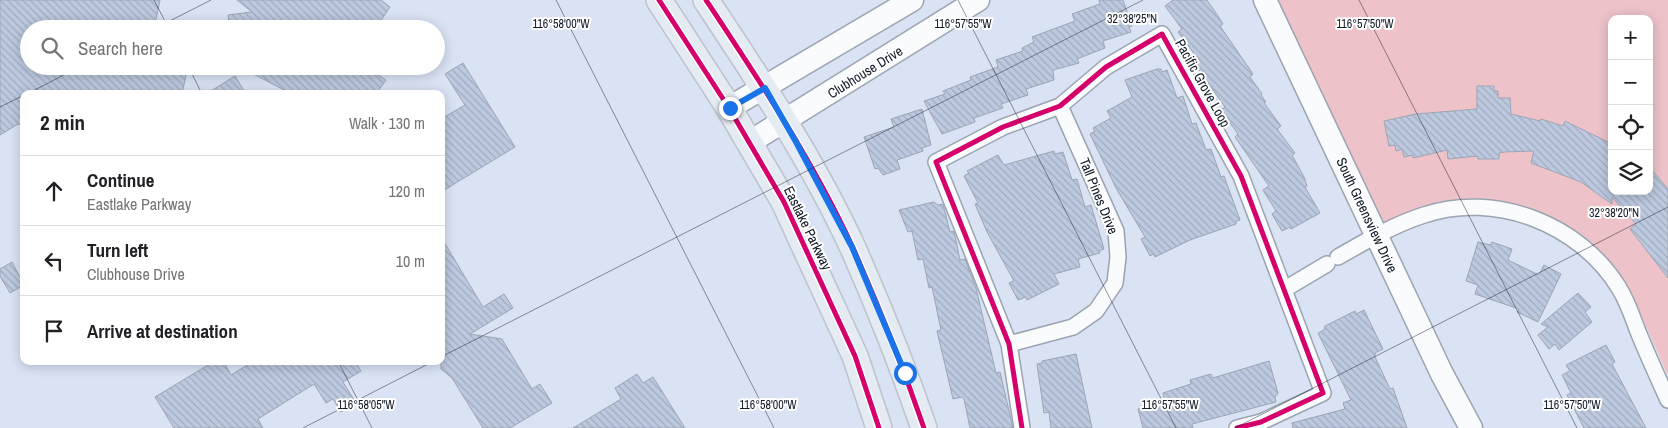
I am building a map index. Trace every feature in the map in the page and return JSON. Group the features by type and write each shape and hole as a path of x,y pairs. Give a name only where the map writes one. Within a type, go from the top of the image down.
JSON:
{"main road":[{"name":"Eastlake Parkway","path":"659,0 730,108 784,202 851,347 879,428"},
{"name":"Eastlake Parkway","path":"706,0 765,88 852,247 905,373 924,428"}],"street":[{"path":"730,108 912,0"},
{"name":"Clubhouse Drive","path":"750,142 978,0"},
{"name":"South Greensview Drive","path":"1265,0 1442,374 1471,428"},
{"name":"Pacific Grove Loop","path":"1022,428 1009,344 936,162 1002,128 1060,106 1106,67 1162,34 1241,176 1323,393 1261,422 1237,428"},
{"name":"Tall Pines Drive","path":"1009,344 1073,327 1096,311 1115,283 1118,257 1116,231 1060,106"},
{"path":"1285,289 1376,234 1424,215 1461,208 1487,208 1523,214 1561,232 1598,261 1620,289 1668,400"}],"shaded area":[{"path":"1272,0 1668,0 1668,376 1629,288 1606,258 1569,228 1545,216 1494,206 1413,222 1388,239"}],"building":[{"path":"0,0 160,0 156,20 20,20 20,75 186,75 183,90 20,90 20,125 18,124 0,135"},
{"path":"237,0 381,0 390,7 381,20 229,20 228,15 252,12"},
{"path":"1099,0 1123,0 1132,26 1129,27 1131,32 1103,41 1105,48 1077,59 1079,63 1053,70 1054,80 1026,89 1028,95 1001,104 1003,108 974,118 975,122 942,134 924,101 945,94 943,91 971,80 970,77 998,67 996,60 1023,51 1022,48 1034,42 1032,37 1075,21 1072,14 1100,4"},
{"path":"1173,0 1207,0 1223,24 1220,26 1253,74 1250,77 1262,94 1266,102 1264,103 1281,126 1277,129 1295,153 1292,155 1304,177 1307,186 1305,187 1320,213 1291,229 1290,227 1282,231 1272,214 1276,211 1263,190 1269,186 1235,137 1238,134 1221,110 1225,107 1191,59 1196,56 1178,32 1182,29 1165,6"},
{"path":"463,63 515,147 445,190 445,117 465,105 445,74"},
{"path":"1161,69 1162,72 1167,70 1177,98 1183,96 1192,124 1196,123 1206,150 1211,149 1221,177 1224,176 1240,220 1236,221 1236,224 1190,240 1155,257 1154,254 1150,256 1141,239 1145,237 1116,188 1090,134 1095,131 1093,128 1111,118 1107,111 1132,97 1125,80"},
{"path":"255,75 378,75 386,80 379,90 284,90"},
{"path":"235,76 244,90 212,90"},
{"path":"1477,86 1494,86 1494,91 1498,91 1498,98 1510,98 1511,114 1540,121 1541,119 1563,126 1565,121 1608,142 1608,195 1653,195 1653,172 1668,189 1668,278 1630,229 1636,224 1612,197 1612,204 1581,182 1531,163 1534,151 1499,153 1499,159 1478,159 1478,156 1448,159 1447,150 1413,158 1413,155 1404,157 1402,149 1396,151 1395,145 1389,146 1384,121 1416,114 1477,109"},
{"path":"922,109 931,145 922,148 923,151 897,160 900,169 883,175 878,168 875,169 864,137 894,127 891,119"},
{"path":"1054,151 1055,154 1063,152 1072,180 1077,179 1085,207 1091,205 1104,249 1099,251 1100,253 1078,259 1080,267 1054,274 1059,284 1027,300 1026,297 1018,300 1009,283 1014,281 987,232 975,204 978,203 964,176 969,173 967,171 998,155 1004,165"},
{"path":"934,202 938,205 943,204 950,232 954,231 960,260 965,259 976,288 996,373 1000,372 1013,428 970,428 964,399 962,397 953,399 937,331 941,330 932,287 929,288 923,259 918,260 912,231 908,232 899,210"},
{"path":"1478,242 1491,245 1492,242 1512,249 1508,260 1539,275 1544,265 1561,274 1538,322 1517,312 1519,309 1475,294 1478,285 1466,281"},
{"path":"445,244 483,307 504,294 513,308 470,334 502,339 532,389 540,384 552,403 510,428 483,428 452,378 441,369 441,365 445,365"},
{"path":"12,262 20,277 20,287 10,293 0,276 0,269"},
{"path":"1578,293 1591,307 1585,312 1592,322 1559,350 1555,344 1549,349 1538,335 1548,327 1541,324"},
{"path":"1364,310 1383,349 1375,353 1375,357 1390,389 1393,388 1407,428 1293,428 1292,423 1345,409 1343,403 1351,400 1318,333 1324,330 1325,326 1355,311 1356,314"},
{"path":"1606,345 1615,362 1612,364 1646,428 1584,428 1567,395 1571,393 1562,375 1570,371 1566,365"},
{"path":"1076,354 1092,428 1051,428 1049,412 1044,413 1037,364 1042,363 1042,361"},
{"path":"1269,361 1278,393 1275,397 1276,402 1192,424 1193,428 1143,428 1138,409 1165,402 1163,393 1191,384 1190,380 1211,374 1213,378"},
{"path":"208,365 226,365 231,375 247,365 357,365 361,371 343,382 356,403 341,412 333,399 326,403 314,384 258,419 263,428 174,428 155,397"},
{"path":"637,374 643,383 653,377 685,428 573,428 621,399 615,388"}],"cycle path":[{"path":"659,0 729,108 784,202 855,356 879,428"},
{"path":"706,0 746,60 821,184 853,248 908,382 924,428"},
{"path":"1022,428 1009,344 936,162 1003,127 1060,106 1106,67 1162,34 1241,176 1323,393 1261,422 1237,428"}],"route":[{"path":"730,108 765,88 852,247 905,373"}]}
